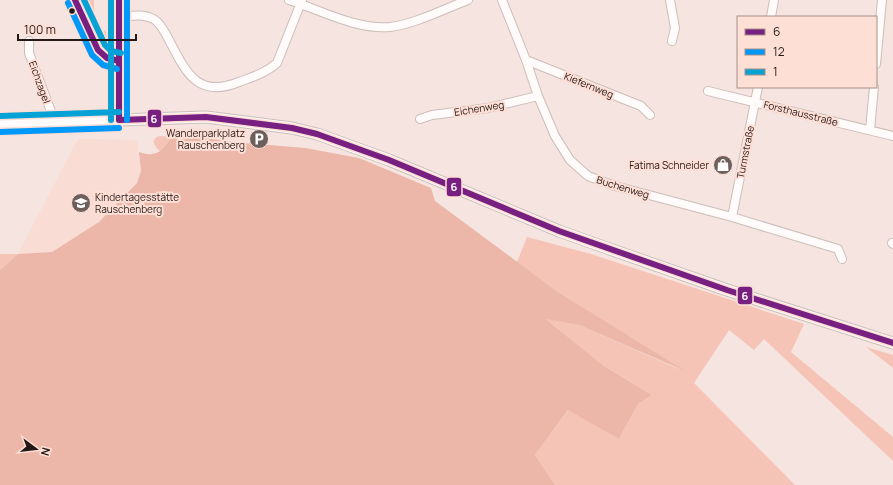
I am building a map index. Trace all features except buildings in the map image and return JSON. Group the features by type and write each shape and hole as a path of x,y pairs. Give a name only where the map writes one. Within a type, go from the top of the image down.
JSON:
{"main road":[{"path":"0,124 206,117 292,128 317,134 389,160 604,247 727,290 893,343"}],"street":[{"path":"119,0 119,120"},
{"path":"289,0 302,2 351,22 370,26 390,27 416,20 468,0"},
{"name":"Buchenweg","path":"502,0 526,60 538,96 555,136 570,160 588,176 615,186 732,217 838,249 842,259"},
{"path":"670,0 676,28 672,40"},
{"path":"771,16 774,0"},
{"path":"877,53 882,0"},
{"path":"119,16 143,16 154,20 162,27 189,75 202,84 220,88 227,87 271,69 277,63 302,2"},
{"name":"Eichzagel","path":"29,41 29,53 55,122"},
{"name":"Kiefernweg","path":"526,60 641,106 650,115"},
{"name":"Turmstraße","path":"732,217 758,88"},
{"path":"870,130 874,88"},
{"name":"Forsthausstraße","path":"708,91 893,136"},
{"name":"Eichenweg","path":"420,119 432,115 488,108 538,96"}],"shaded area":[{"path":"80,0 94,0 94,26 99,24 97,37"},
{"path":"110,0 112,0 113,44 110,48 106,48 102,43 104,30 108,34 109,30"},
{"path":"180,135 244,143 305,148 359,158 431,188 435,201 558,292 685,371 579,325 546,319 604,366 652,395 638,404 619,439 568,410 535,455 555,485 0,485 0,270 18,254 52,252 99,222 137,183 141,171 139,152 145,154 155,154 165,146 172,137"},
{"path":"159,136 172,137 163,150 160,151 154,143 155,139"},
{"name":"Kindertagesstätte Rauschenberg","path":"78,139 137,140 141,171 137,183 99,222 52,252 18,254"},
{"path":"527,237 591,254 804,324 791,352 893,437 893,461 764,339 754,350 729,330 694,383 795,485 555,485 535,455 569,409 619,439 638,404 652,395 604,366 545,318 579,325 681,370 558,292 517,262"},
{"path":"0,254 18,254 0,270"},
{"path":"866,347 893,355 893,368"}],"transit line":[{"name":"6","path":"75,0 98,50 107,58 119,61"},
{"name":"1","path":"84,0 105,45 111,51 121,53"},
{"name":"1","path":"111,0 111,120"},
{"name":"6","path":"119,0 119,120 206,117 292,128 317,134 389,160 559,231 727,290 893,343"},
{"name":"12","path":"127,0 127,120"},
{"name":"12","path":"68,3 92,55 103,65 117,69"},
{"name":"1","path":"0,116 119,112"},
{"name":"12","path":"0,132 119,128"}],"place":[{"name":"Wanderparkplatz Rauschenberg","path":"259,139"},
{"name":"Fatima Schneider","path":"723,165"},
{"name":"Kindertagesstätte Rauschenberg","path":"81,203"}]}
